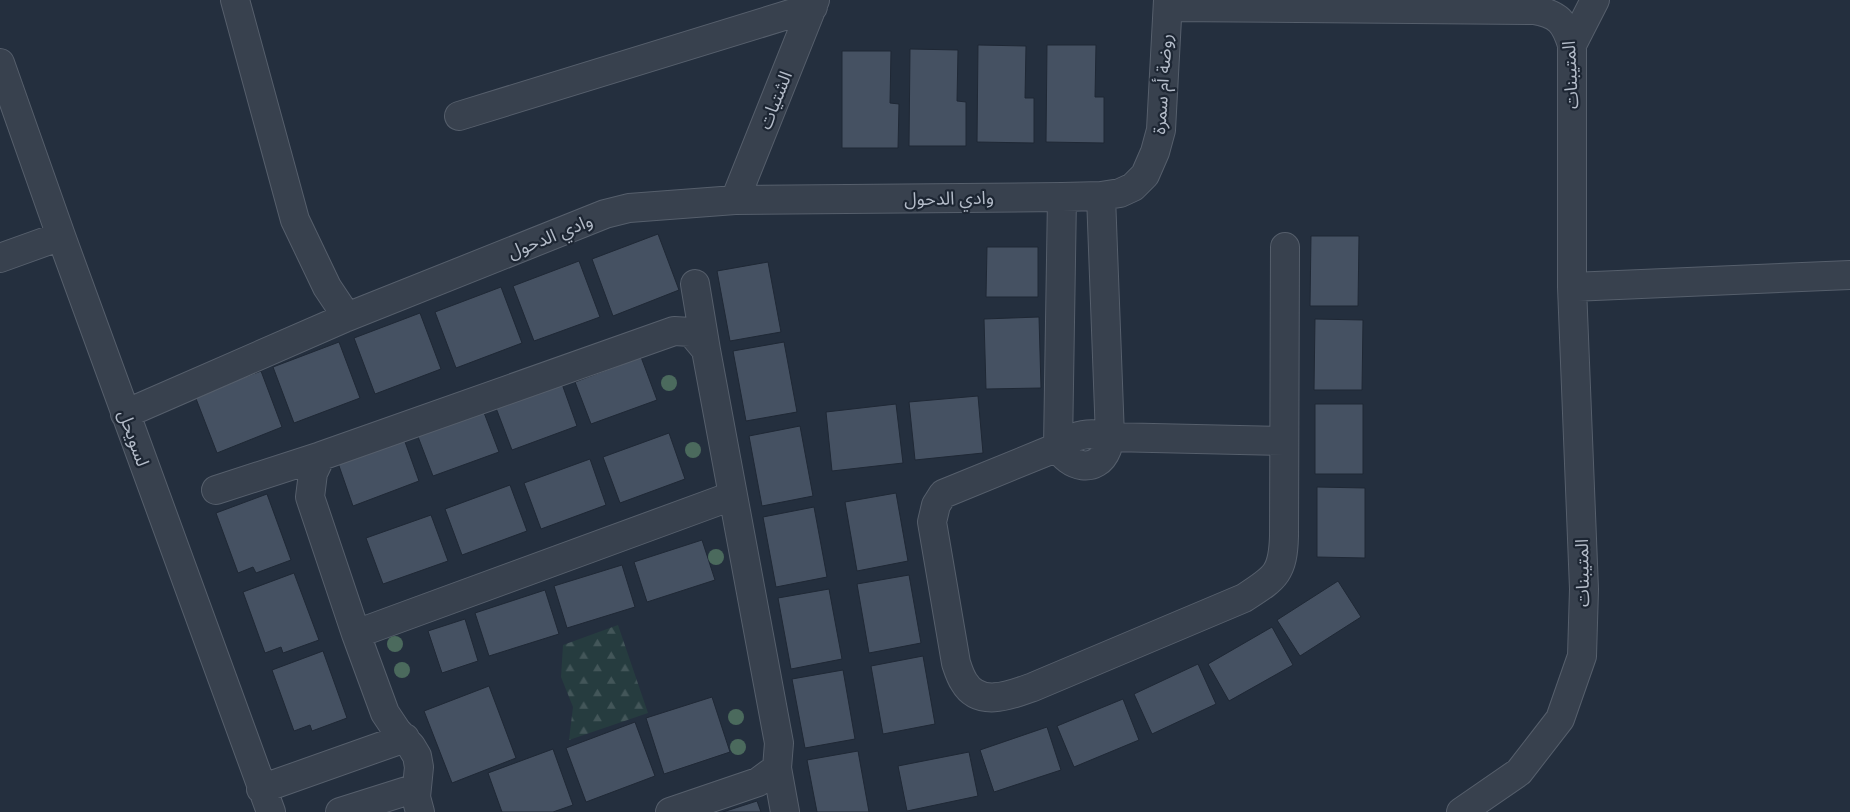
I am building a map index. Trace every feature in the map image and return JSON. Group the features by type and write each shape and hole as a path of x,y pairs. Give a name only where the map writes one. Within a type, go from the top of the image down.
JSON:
{"street":[{"path":"235,0 295,220 327,287 347,317"},
{"path":"1572,45 1595,0"},
{"path":"459,116 814,3"},
{"name":"الشتيات","path":"735,200 814,3"},
{"name":"المتيبنات","path":"1168,3 1534,10 1548,13 1557,18 1567,28 1572,45 1572,286 1584,589 1582,656 1560,719 1519,772 1461,812"},
{"name":"روضة أم سمرة","path":"1101,196 1120,193 1133,186 1145,175 1155,152 1161,130 1168,3"},
{"name":"لسويحل","path":"0,63 60,236 266,800"},
{"path":"1062,197 1058,446 1062,455 1069,461 1077,465 1086,466 1102,458 1107,450 1110,438 1101,196"},
{"name":"وادي الدحول","path":"125,414 347,317 605,214 629,208 735,200 1101,196"},
{"path":"0,258 60,236"},
{"path":"1058,446 943,494 936,505 932,522 956,664 964,683 976,695 990,698 1034,687 1244,598 1267,583 1278,571 1284,557 1285,247"},
{"path":"1572,286 1850,275"},
{"path":"695,284 732,496 779,743 776,768 785,812"},
{"path":"216,490 321,456 674,331 692,332 706,350"},
{"path":"1110,438 1284,441"},
{"path":"321,456 313,473 310,497 385,713 417,756 419,767 418,800 340,812"},
{"path":"356,634 732,496"},
{"path":"266,800 405,738"},
{"path":"670,812 758,782 776,768"}],"green space":[{"path":"618,625 648,713 569,740 573,707 561,677 563,645"}],"building":[{"path":"978,45 1026,46 1025,98 1034,98 1034,143 977,142"},
{"path":"1047,45 1096,45 1095,97 1104,97 1104,143 1046,142"},
{"path":"910,49 958,50 957,101 966,102 966,146 909,146"},
{"path":"842,51 891,51 890,103 899,104 898,148 842,148"},
{"path":"658,234 679,290 613,316 592,259"},
{"path":"1311,236 1359,236 1358,306 1310,306"},
{"path":"987,247 1038,247 1038,297 986,297"},
{"path":"579,261 600,317 534,341 513,286"},
{"path":"768,262 781,332 730,341 717,271"},
{"path":"501,287 522,343 456,368 435,312"},
{"path":"420,313 441,369 375,394 354,338"},
{"path":"1039,317 1041,388 986,389 984,319"},
{"path":"1315,319 1363,320 1362,390 1314,390"},
{"path":"339,342 360,398 294,423 273,367"},
{"path":"784,342 797,412 746,421 733,351"},
{"path":"641,357 657,400 591,424 575,382"},
{"path":"261,371 282,427 217,453 195,396"},
{"path":"562,384 577,426 512,450 496,408"},
{"path":"978,396 983,453 915,460 909,402"},
{"path":"896,404 903,463 832,471 826,412"},
{"path":"1315,404 1363,404 1363,474 1315,474"},
{"path":"483,410 499,452 433,476 417,434"},
{"path":"800,426 813,496 762,506 749,436"},
{"path":"669,433 685,479 620,503 603,457"},
{"path":"404,439 419,481 353,506 338,463"},
{"path":"590,459 606,505 541,529 524,483"},
{"path":"510,485 527,531 462,555 445,509"},
{"path":"1317,487 1365,488 1365,558 1317,557"},
{"path":"896,493 908,561 857,571 845,502"},
{"path":"267,494 291,560 256,573 253,567 238,573 216,513"},
{"path":"814,507 827,577 776,587 763,517"},
{"path":"431,515 448,561 383,584 366,538"},
{"path":"702,540 715,580 647,602 634,562"},
{"path":"622,565 635,607 567,628 554,586"},
{"path":"294,573 319,640 283,653 281,647 265,653 243,592"},
{"path":"909,575 921,643 869,653 857,584"},
{"path":"1338,581 1361,617 1300,656 1277,620"},
{"path":"829,589 842,659 791,669 778,598"},
{"path":"545,590 559,634 489,656 475,613"},
{"path":"465,619 478,661 442,673 428,631"},
{"path":"1272,627 1293,665 1229,701 1208,664"},
{"path":"323,651 347,718 312,731 310,725 294,731 272,670"},
{"path":"923,656 935,724 883,734 871,666"},
{"path":"1198,664 1216,704 1152,734 1134,694"},
{"path":"843,670 855,739 805,748 792,679"},
{"path":"489,686 516,758 452,783 424,711"},
{"path":"712,697 730,752 664,774 646,718"},
{"path":"1123,699 1139,740 1074,767 1057,726"},
{"path":"635,722 655,776 586,802 566,748"},
{"path":"1047,727 1061,770 994,792 980,750"},
{"path":"553,749 573,805 553,812 502,812 488,773"},
{"path":"858,751 869,812 817,812 807,760"},
{"path":"969,752 978,796 907,811 898,766"},
{"path":"757,801 761,812 723,812"}]}
